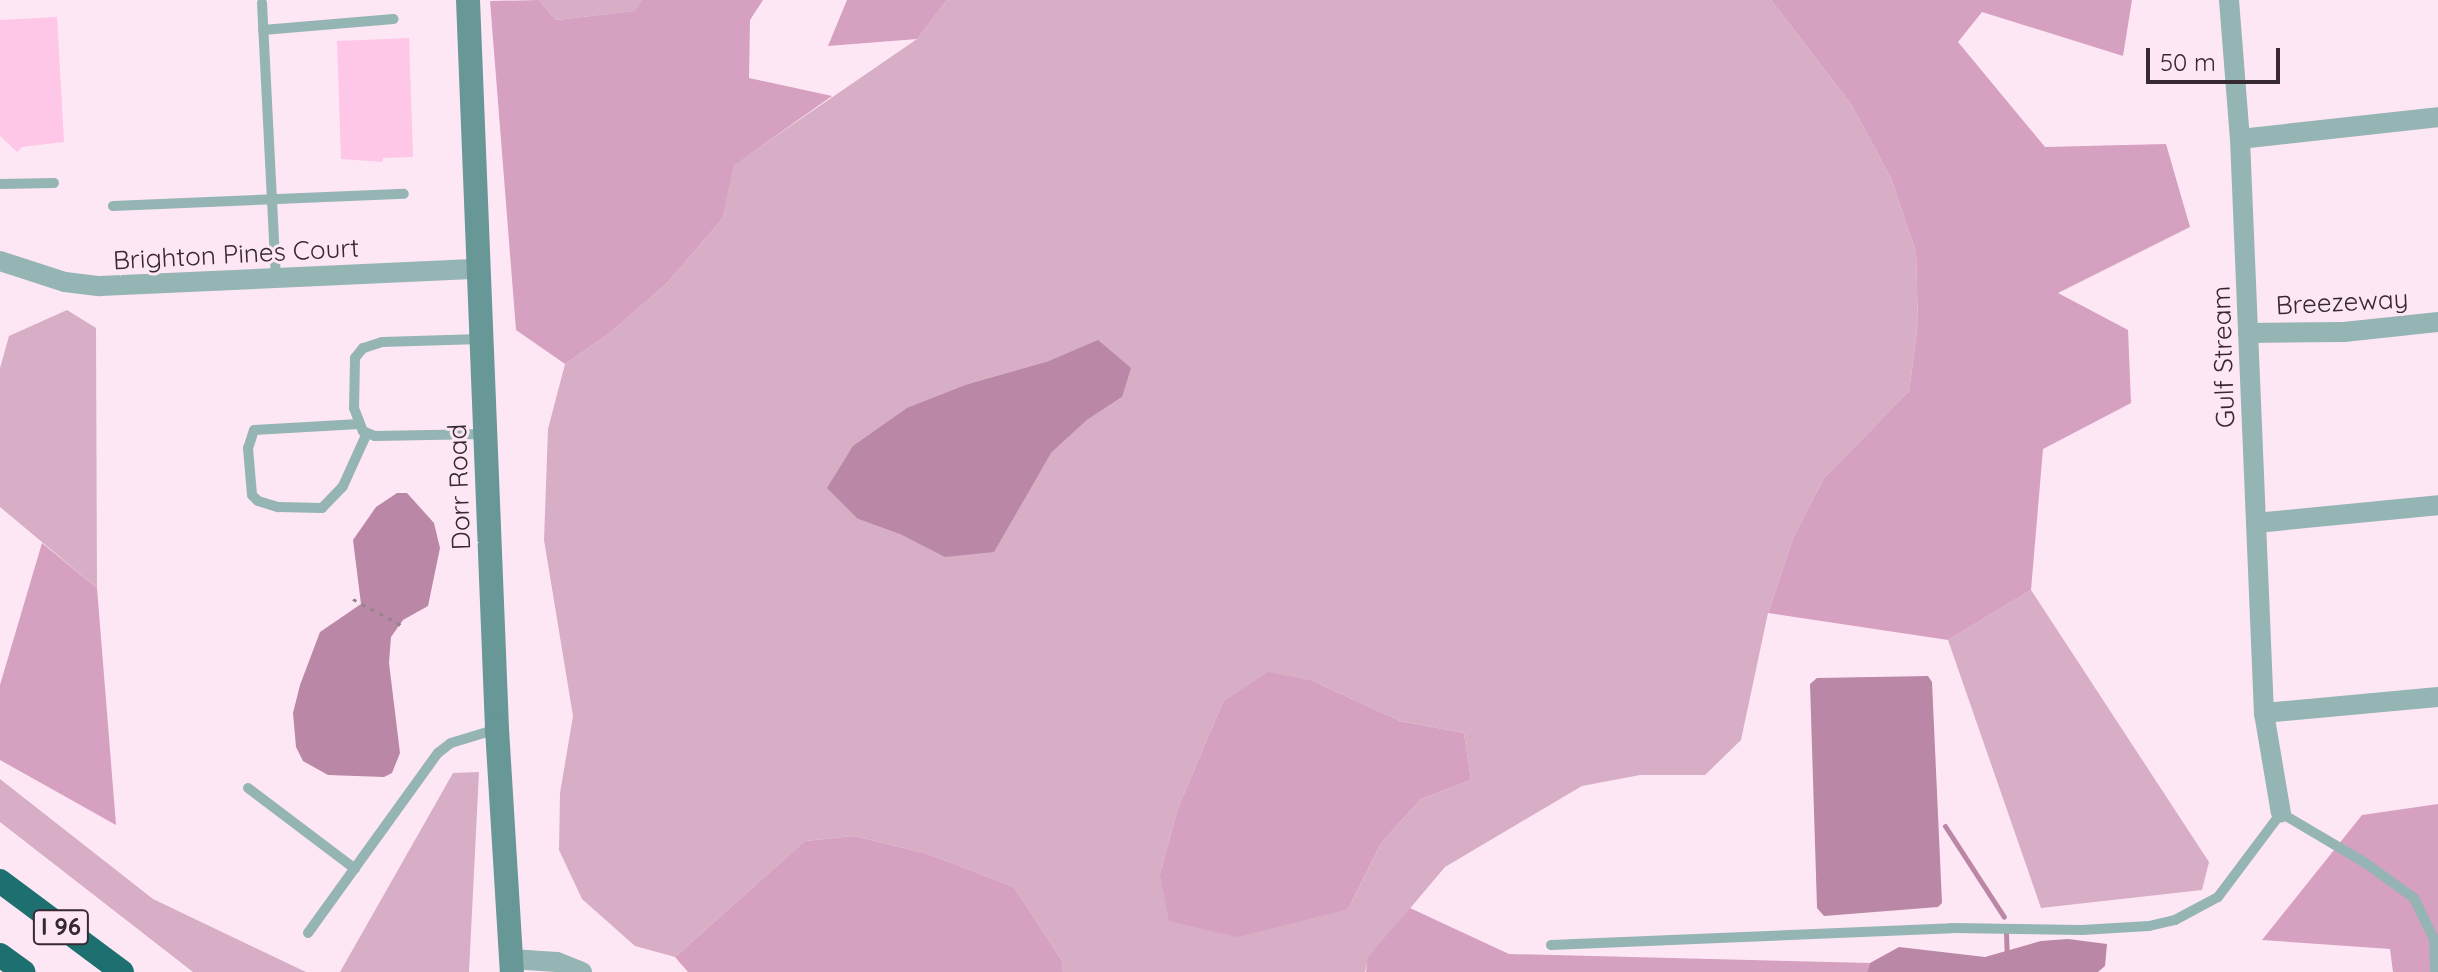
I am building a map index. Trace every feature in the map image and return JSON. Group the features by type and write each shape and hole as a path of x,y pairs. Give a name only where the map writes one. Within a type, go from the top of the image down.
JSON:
{"highway":[{"name":"I 96","path":"0,881 122,972"},
{"name":"I 96","path":"0,955 23,972"}],"street":[{"name":"Dorr Road","path":"468,0 497,729 512,965"},
{"name":"Gulf Stream","path":"2229,0 2240,139 2264,713 2281,813"},
{"path":"2240,139 2438,117"},
{"name":"Brighton Pines Court","path":"0,261 65,282 100,286 478,269"},
{"name":"Breezeway","path":"2248,333 2344,332 2438,322"},
{"path":"2256,523 2438,505"},
{"path":"2264,713 2438,697"},
{"path":"512,965 557,962 582,972"}],"lane":[{"path":"262,3 276,279"},
{"path":"263,30 394,19"},
{"path":"0,184 54,183"},
{"path":"113,206 404,194"},
{"path":"481,339 382,342 363,348 355,358 354,408 359,424 375,436 485,434"},
{"path":"359,424 254,430 248,448 252,495 258,501 278,507 322,508 343,486 367,433"},
{"path":"308,933 438,753 451,743 497,729"},
{"path":"248,788 355,869"},
{"path":"1551,945 1952,928 2082,930 2149,926 2175,920 2218,897 2281,813 2364,862 2414,898 2434,939 2435,972"}],"path":[{"path":"353,599 403,626"}],"shaded area":[{"path":"539,0 642,0 636,11 556,20"},
{"path":"539,0 556,20 635,11 642,0 763,0 750,20 749,78 832,96 733,166 723,218 666,284 610,333 565,364 516,330 490,1"},
{"path":"847,0 947,0 917,39 828,46"},
{"path":"947,0 1771,0 1851,104 1891,178 1916,252 1918,324 1909,391 1824,478 1793,538 1768,613 1741,740 1705,775 1640,775 1582,786 1445,867 1369,957 1365,972 1063,972 1062,961 1014,887 925,853 854,836 805,841 675,957 635,946 582,899 559,850 560,793 573,716 544,540 548,429 565,364 610,333 666,284 723,218 732,166 917,39","holes":["1049,361 1122,397 1087,420 1051,453 902,535 858,519 968,384","1313,681 1400,721 1464,733 1471,780 1421,799 1381,843 1348,909 1160,874 1178,808 1223,702"]},
{"path":"1771,0 2132,0 2123,56 1982,12 1958,42 2045,147 2166,144 2190,227 2058,293 2128,330 2131,403 2043,449 2031,590 1948,640 1768,613 1793,538 1824,478 1909,391 1918,324 1916,252 1891,178 1851,104"},
{"path":"67,310 96,328 97,588 0,507 0,368 9,336"},
{"path":"1098,340 1131,368 1122,397 1087,420 1051,453 994,552 945,557 902,535 858,519 827,488 853,446 907,408 968,384 1049,361"},
{"path":"397,493 407,493 434,523 440,548 428,606 403,620 391,637 389,663 400,753 392,773 384,777 328,775 303,761 296,747 293,713 320,632 361,604 353,540 376,507"},
{"path":"42,543 97,588 116,825 0,760 0,685"},
{"path":"2031,590 2209,862 2202,890 2041,908 1948,640"},
{"path":"1268,672 1313,681 1400,721 1464,733 1471,780 1421,799 1381,843 1348,909 1237,937 1169,921 1160,874 1178,808 1223,702"},
{"path":"1928,676 1932,682 1942,903 1938,907 1824,916 1817,908 1810,684 1817,678"},
{"path":"479,772 469,972 340,972 453,773"},
{"path":"0,779 153,899 306,972 193,972 0,822"},
{"path":"2438,804 2438,972 2393,972 2390,949 2262,940 2362,815"},
{"path":"854,836 925,853 1014,887 1062,961 1063,972 688,972 675,957 805,841"},
{"path":"1410,908 1509,954 1870,963 1867,972 1366,972 1368,957"},
{"path":"2068,939 2107,944 2105,966 2098,972 1867,972 1870,963 1899,947 1985,957 2041,941"}],"building":[{"path":"57,17 64,142 22,147 17,152 0,136 0,20"},
{"path":"409,38 413,157 383,158 383,162 341,159 337,41"}],"waterway":[{"path":"1945,826 2004,917"},
{"path":"2006,933 2007,956"}]}
